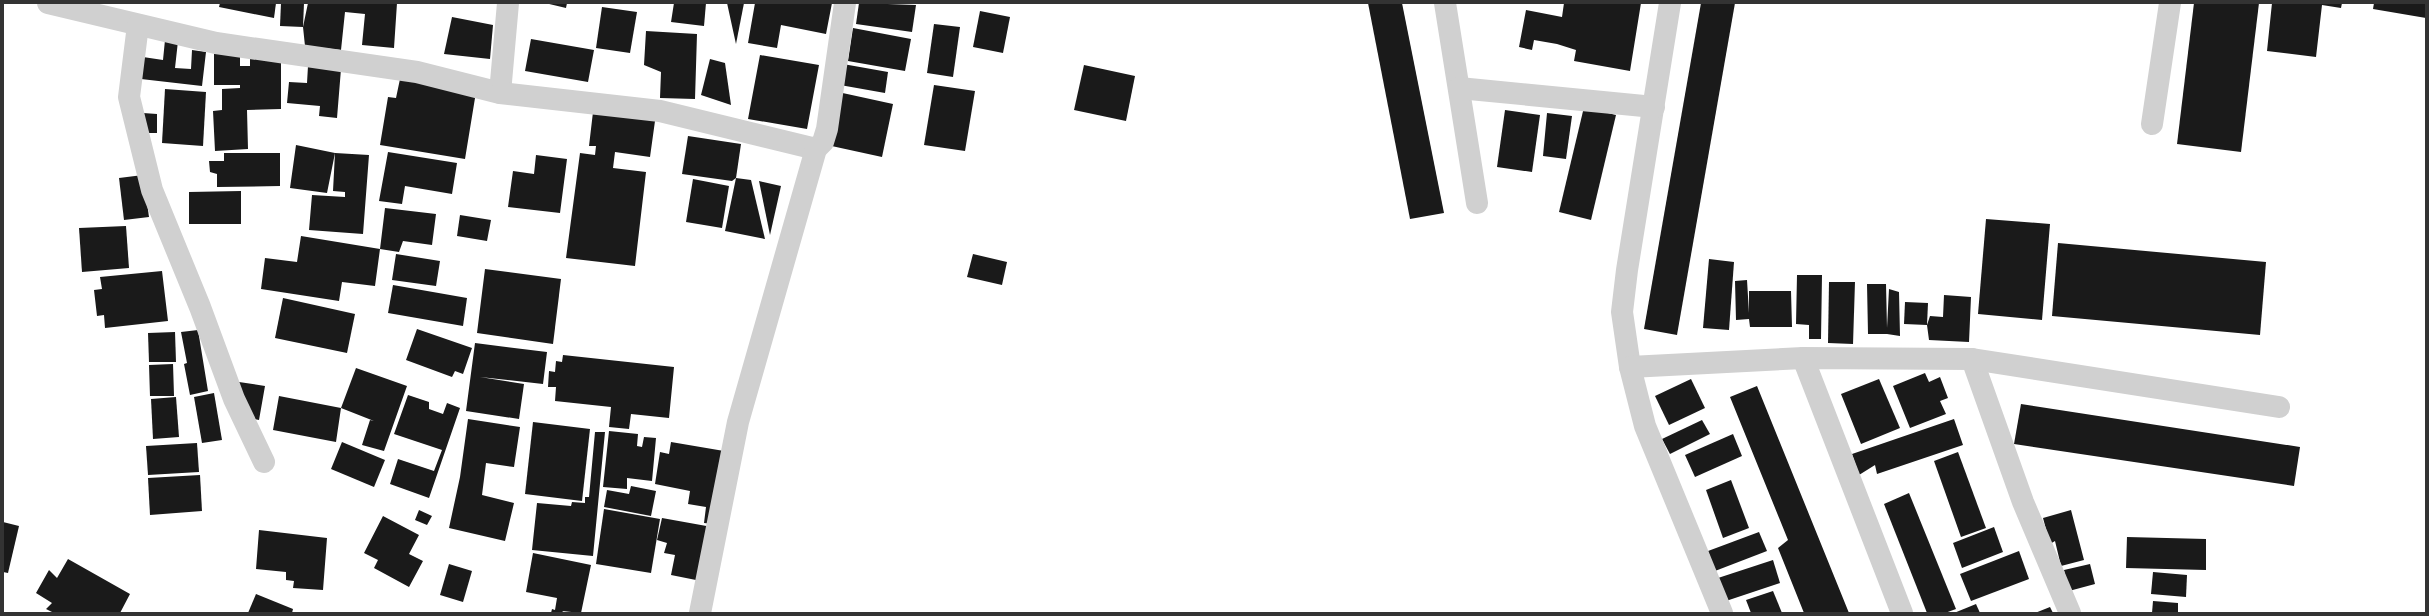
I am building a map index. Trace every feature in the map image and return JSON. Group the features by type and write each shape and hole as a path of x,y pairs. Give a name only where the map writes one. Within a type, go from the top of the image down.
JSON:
{"street":[{"path":"48,3 216,43 417,72 500,92 660,111 816,149"},
{"path":"500,92 508,3"},
{"path":"700,613 738,422 816,149 823,142 827,129 845,3"},
{"path":"1445,3 1477,203"},
{"path":"1670,3 1627,270 1622,312 1630,367 1645,426 1722,613"},
{"path":"2152,124 2170,3"},
{"path":"138,25 129,97 152,190 200,307 234,399 264,462"},
{"path":"1458,88 1654,107"},
{"path":"1630,367 1802,358 1972,359 2279,407"},
{"path":"1802,358 1902,613"},
{"path":"1972,359 2023,502 2070,613"}],"building":[{"path":"220,3 276,3 274,18 219,7"},
{"path":"281,3 304,3 303,27 280,26"},
{"path":"308,3 397,3 394,48 362,45 365,14 345,12 341,50 305,46 303,27"},
{"path":"545,3 567,3 566,8"},
{"path":"674,3 706,3 704,26 671,22"},
{"path":"727,3 744,3 736,44"},
{"path":"755,3 832,3 826,34 781,25 777,48 748,43"},
{"path":"859,3 916,5 912,32 856,24"},
{"path":"1368,3 1402,3 1444,213 1410,219"},
{"path":"1564,3 1641,3 1630,71 1574,61 1576,50 1557,44 1534,40 1532,50 1519,47 1526,10 1562,17"},
{"path":"1701,3 1735,3 1677,335 1644,329"},
{"path":"2194,3 2259,3 2241,152 2177,144"},
{"path":"2272,3 2342,3 2341,8 2322,5 2316,57 2267,51"},
{"path":"2374,3 2426,3 2426,18 2373,9"},
{"path":"602,7 637,12 630,53 596,48"},
{"path":"980,11 1010,17 1003,53 973,47"},
{"path":"452,17 493,25 490,59 444,54"},
{"path":"934,24 960,27 953,77 927,73"},
{"path":"853,28 911,39 905,71 848,61"},
{"path":"646,31 697,34 695,99 660,98 661,72 644,65"},
{"path":"531,39 594,50 588,82 525,71"},
{"path":"165,40 178,41 175,68 191,69 192,50 206,52 202,86 141,79 143,57 163,60"},
{"path":"214,51 240,52 240,66 250,66 250,55 281,56 281,109 247,110 248,149 215,151 213,111 222,110 222,89 240,88 240,85 214,85"},
{"path":"760,55 819,65 807,129 748,119"},
{"path":"710,59 725,63 731,105 701,95"},
{"path":"843,64 888,72 885,93 840,85"},
{"path":"1084,65 1135,76 1126,121 1074,110"},
{"path":"308,66 341,69 337,118 319,116 320,106 287,103 289,82 307,83"},
{"path":"400,79 476,92 465,159 380,145 388,97 396,98"},
{"path":"934,85 975,91 965,151 924,145"},
{"path":"165,89 206,92 203,146 162,143"},
{"path":"838,92 893,104 882,157 827,145"},
{"path":"1584,107 1616,115 1591,220 1559,212"},
{"path":"1505,110 1540,115 1532,172 1497,167"},
{"path":"593,112 655,121 650,157 615,152 613,168 646,172 635,266 566,258 580,153 595,155 596,146 589,146"},
{"path":"143,113 157,114 157,133 143,133"},
{"path":"1547,113 1572,116 1566,159 1543,156"},
{"path":"688,136 741,144 736,178 732,181 682,174"},
{"path":"296,145 335,153 327,193 290,188"},
{"path":"388,152 457,163 452,194 405,186 402,204 379,201"},
{"path":"224,153 280,153 280,186 217,187 217,174 210,172 209,161 224,161"},
{"path":"335,153 369,155 363,234 309,230 312,195 345,197 345,192 333,191"},
{"path":"536,155 567,159 560,213 508,207 513,171 534,174"},
{"path":"143,175 149,217 124,220 119,178"},
{"path":"736,178 751,180 765,239 725,231"},
{"path":"693,179 729,186 722,228 686,222"},
{"path":"759,181 781,186 770,235"},
{"path":"241,191 241,224 189,224 189,192"},
{"path":"385,208 436,214 432,245 403,241 399,252 380,249"},
{"path":"460,215 491,220 487,241 457,236"},
{"path":"1986,219 2050,224 2042,320 1978,314"},
{"path":"126,226 129,268 82,272 79,228"},
{"path":"301,236 380,249 375,286 342,282 339,301 261,289 265,258 297,262"},
{"path":"2058,243 2266,262 2260,335 2052,316"},
{"path":"396,254 440,261 436,286 392,280"},
{"path":"973,254 1007,262 1002,285 967,277"},
{"path":"1709,259 1734,262 1729,330 1703,328"},
{"path":"485,269 561,279 553,344 477,333"},
{"path":"162,271 168,321 105,328 104,315 97,316 94,290 102,289 100,277"},
{"path":"1797,275 1822,275 1821,339 1809,339 1809,325 1796,324"},
{"path":"1747,280 1749,313 1749,291 1791,291 1792,327 1750,327 1749,319 1736,320 1735,281"},
{"path":"1829,282 1855,282 1853,344 1828,343"},
{"path":"1867,284 1886,284 1887,328 1889,289 1899,292 1900,336 1868,334"},
{"path":"393,285 467,298 463,326 388,313"},
{"path":"1944,295 1971,297 1969,342 1929,340 1927,325 1930,316 1943,317"},
{"path":"283,298 355,314 347,353 275,338"},
{"path":"1905,302 1928,303 1927,325 1904,324"},
{"path":"417,329 472,348 463,374 455,371 452,377 406,360"},
{"path":"198,330 208,391 190,395 184,364 187,363 181,332"},
{"path":"175,332 176,362 149,362 148,333"},
{"path":"475,343 547,352 543,384 480,377 524,384 519,419 466,411"},
{"path":"563,355 674,367 669,418 631,414 629,429 609,427 611,407 555,401 556,387 548,387 549,371 555,372 556,361 562,362"},
{"path":"173,364 174,396 150,396 149,365"},
{"path":"356,368 407,386 384,451 362,445 370,420 374,421 341,408"},
{"path":"1925,373 1929,382 1940,377 1948,398 1940,401 1946,414 1910,428 1893,386"},
{"path":"1691,379 1705,408 1669,425 1655,396"},
{"path":"1879,379 1900,428 1861,444 1841,394"},
{"path":"239,382 265,386 259,420 243,417 246,399 237,397"},
{"path":"1757,386 1849,613 1804,613 1778,548 1788,540 1730,397"},
{"path":"214,393 222,440 202,443 194,397"},
{"path":"408,395 429,402 429,409 443,414 447,403 460,408 429,498 390,484 398,459 434,471 442,450 394,434"},
{"path":"279,396 341,408 336,442 273,430"},
{"path":"176,397 179,437 153,439 151,399"},
{"path":"2021,404 2300,447 2294,486 2014,444"},
{"path":"468,419 520,427 514,467 486,463 482,495 514,503 505,541 449,528 460,477"},
{"path":"1954,419 1963,445 1877,474 1875,465 1859,475 1852,454"},
{"path":"1702,420 1710,434 1670,454 1662,439"},
{"path":"533,422 590,429 582,501 525,494"},
{"path":"609,431 638,434 637,446 642,447 644,437 656,438 652,481 627,478 627,489 603,487"},
{"path":"595,432 605,432 593,556 532,550 537,503 571,506 572,502 585,503 585,497 589,497"},
{"path":"1733,434 1742,456 1695,477 1685,455"},
{"path":"342,442 385,460 374,487 331,469"},
{"path":"671,442 724,451 713,524 704,523 706,507 688,504 690,491 655,484 660,452 669,454"},
{"path":"197,443 199,472 148,475 146,446"},
{"path":"1958,452 1986,528 1961,537 1934,461"},
{"path":"200,475 202,511 150,515 148,478"},
{"path":"1731,480 1749,528 1723,538 1706,490"},
{"path":"631,486 656,491 651,516 604,507 607,490 629,494"},
{"path":"1909,493 1956,609 1945,613 1927,613 1884,504"},
{"path":"604,509 660,519 651,573 596,564"},
{"path":"419,510 432,516 427,525 415,520"},
{"path":"2071,510 2084,560 2061,566 2055,541 2050,544 2043,518"},
{"path":"383,516 419,535 409,554 423,561 409,587 374,568 378,560 364,553"},
{"path":"662,518 712,527 701,581 671,575 675,555 664,553 667,543 657,540"},
{"path":"3,522 19,526 8,573 3,572"},
{"path":"1994,527 2003,552 1962,568 1953,543"},
{"path":"259,530 327,538 323,590 293,588 294,581 286,580 286,572 256,569"},
{"path":"1759,532 1767,551 1715,571 1708,551"},
{"path":"2127,537 2206,539 2206,570 2126,568"},
{"path":"2019,551 2029,579 1971,601 1960,574"},
{"path":"533,553 591,565 581,613 562,611 565,613 551,613 552,609 555,610 557,598 526,592"},
{"path":"68,559 130,594 120,613 54,613 46,609 52,603 36,593 49,570 57,578"},
{"path":"1773,560 1780,583 1726,601 1718,578"},
{"path":"449,564 472,571 463,602 440,595"},
{"path":"2090,564 2095,584 2069,591 2064,570"},
{"path":"2153,572 2187,575 2186,597 2151,594"},
{"path":"1773,591 1782,613 1751,613 1746,600"},
{"path":"256,594 293,609 292,613 248,613"},
{"path":"2153,601 2178,603 2178,613 2152,613"},
{"path":"1976,604 1980,613 1954,613"},
{"path":"2050,607 2053,613 2035,613"}]}
